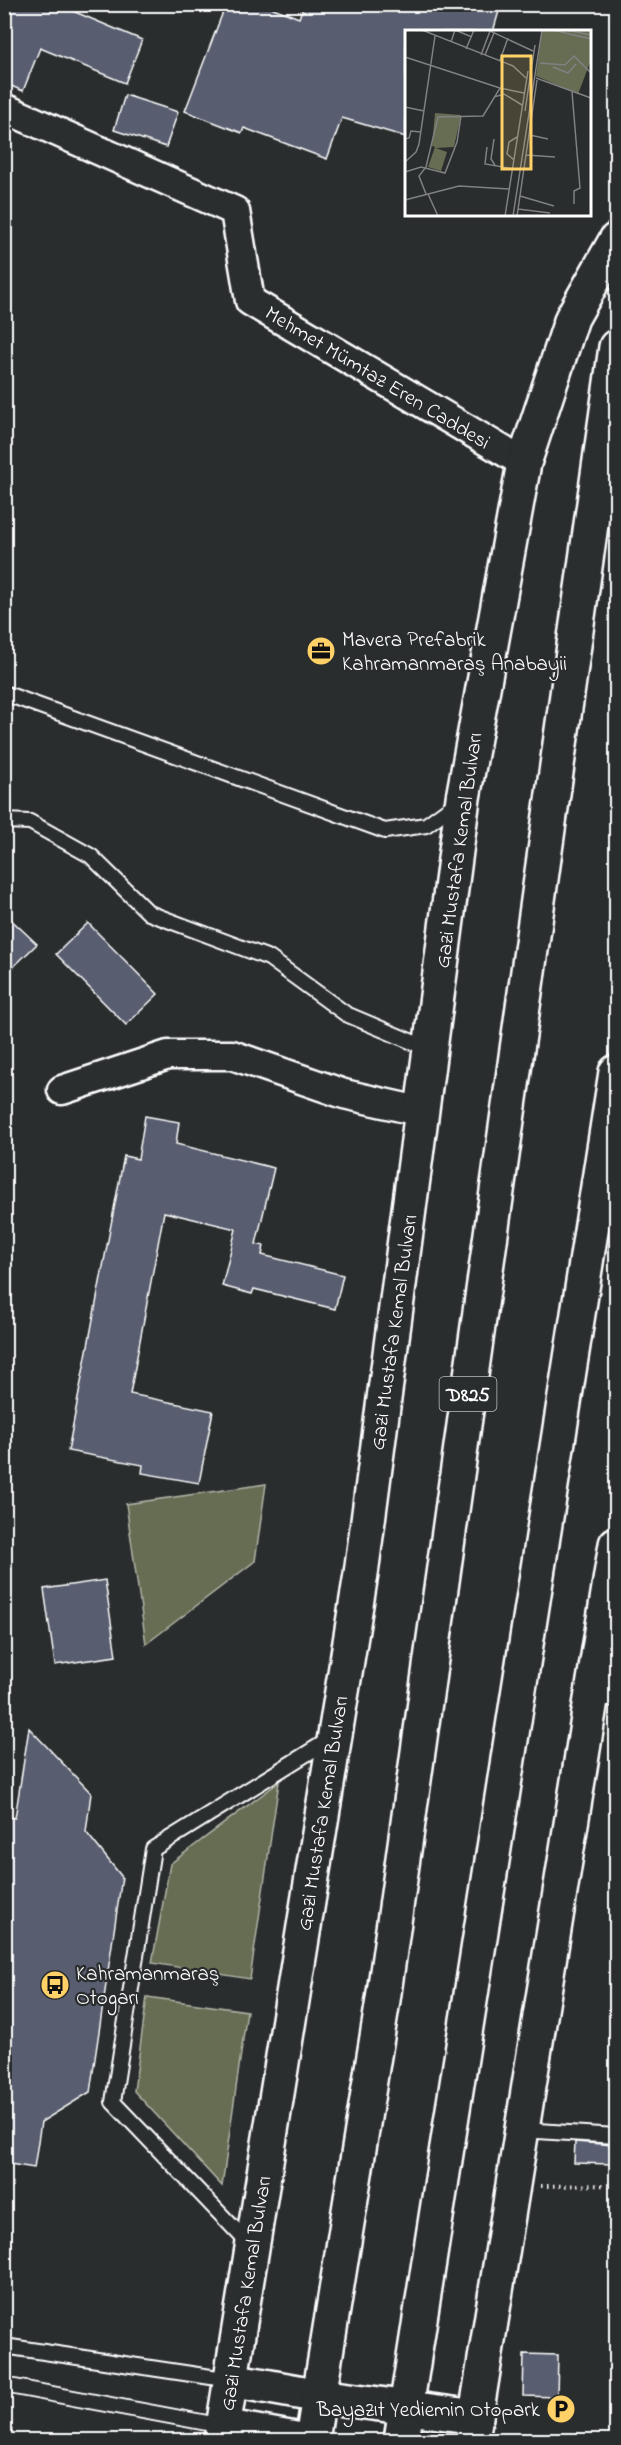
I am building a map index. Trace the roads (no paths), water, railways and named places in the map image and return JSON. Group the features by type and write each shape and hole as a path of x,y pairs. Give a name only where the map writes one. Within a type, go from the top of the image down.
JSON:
{"main road":[{"name":"Gazi Mustafa Kemal Bulvarı","path":"222,2433 361,1574 463,798 524,463 572,318 616,240"},
{"name":"D825","path":"312,2440 383,2000 616,347"},
{"path":"401,2440 616,1072"},
{"path":"231,2380 320,2396 406,2407 474,2429 522,2130 604,1698 616,1544"},
{"path":"222,2433 301,2440"}],"street":[{"name":"Mehmet Mümtaz Eren Caddesi","path":"4,108 235,211 250,301 524,463"},
{"path":"63,1090 168,1055 232,1055 344,1094 423,1112"}],"lane":[{"path":"4,693 385,831 426,825 463,798"},
{"path":"4,821 30,822 91,856 148,913 269,958 346,1014 431,1050"},
{"path":"253,2247 113,2102 153,1849 334,1737"},
{"path":"522,2130 616,2136"},
{"path":"4,2346 231,2380"},
{"path":"4,2385 222,2433"}],"place":[{"name":"Mavera Prefabrik Kahramanmaraş Anabayii","path":"321,651"},
{"name":"Kahramanmaraş Otogarı","path":"55,1985"},
{"name":"Bayazıt Yediemin Otopark","path":"561,2409"}]}
